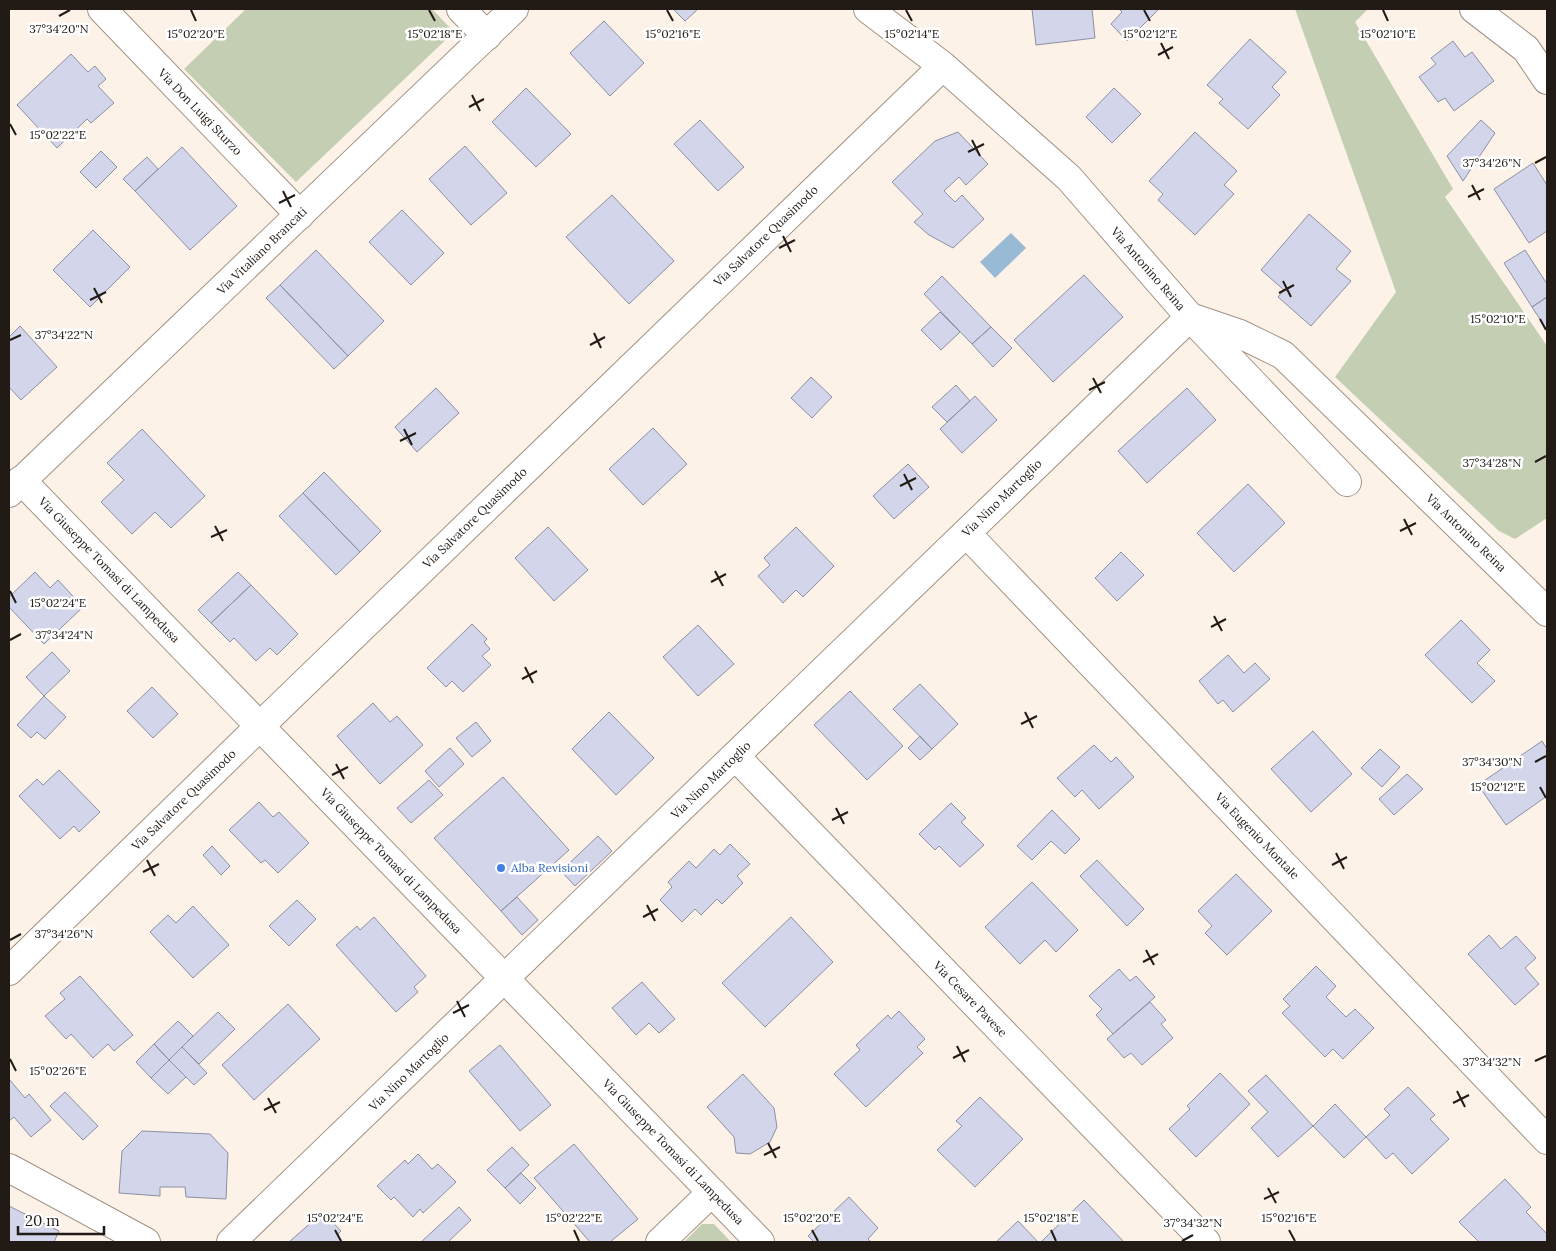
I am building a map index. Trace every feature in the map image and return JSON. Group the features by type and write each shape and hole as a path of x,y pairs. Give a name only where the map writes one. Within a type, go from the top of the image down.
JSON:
{"street":[{"name":"Via Don Luigi Sturzo","path":"102,9 300,214"},
{"path":"461,9 487,36"},
{"name":"Via Vitaliano Brancati","path":"15,487 514,9"},
{"name":"Via Antonino Reina","path":"868,9 943,66 1069,178 1190,317 1240,334 1283,355 1547,612"},
{"path":"1474,9 1526,49 1547,80"},
{"name":"Via Salvatore Quasimodo","path":"9,971 943,66"},
{"path":"1190,317 1347,482"},
{"name":"Via Nino Martoglio","path":"231,1242 1190,317"},
{"name":"Via Giuseppe Tomasi di Lampedusa","path":"15,487 260,726 760,1242"},
{"name":"Via Eugenio Montale","path":"966,533 1547,1140"},
{"name":"Via Cesare Pavese","path":"735,756 1206,1242"},
{"path":"9,1168 146,1242"},
{"path":"660,1242 712,1192"}],"green space":[{"path":"246,9 432,9 454,32 296,182 184,69"},
{"path":"1295,9 1368,9 1355,22 1453,189 1445,197 1547,346 1547,518 1515,539 1499,531 1335,377 1396,292"},
{"path":"702,1224 714,1224 731,1242 684,1242"}],"water":[{"path":"1011,233 1026,248 995,278 980,262"}],"building":[{"path":"673,9 698,9 685,21"},
{"path":"1032,9 1092,9 1095,38 1036,45"},
{"path":"1119,9 1159,9 1127,41 1111,24 1122,12"},
{"path":"604,21 644,63 610,96 570,53"},
{"path":"1250,39 1286,72 1272,87 1280,95 1248,129 1219,103 1223,99 1207,85"},
{"path":"1453,41 1465,57 1472,52 1494,81 1454,111 1445,98 1438,102 1419,77 1436,64 1431,58"},
{"path":"71,54 88,72 95,66 106,79 98,86 114,103 91,123 87,119 57,148 17,105"},
{"path":"526,88 571,134 536,167 492,122"},
{"path":"1114,88 1141,114 1112,143 1086,117"},
{"path":"700,120 744,167 718,191 674,144"},
{"path":"1481,120 1495,133 1463,181 1447,156"},
{"path":"958,132 988,164 966,185 959,177 944,191 955,202 962,195 984,219 953,248 929,235 914,222 923,214 892,182 935,141"},
{"path":"1195,132 1237,171 1224,185 1234,194 1195,235 1158,200 1163,194 1149,181"},
{"path":"465,146 507,193 471,225 429,179"},
{"path":"182,147 237,206 190,250 135,191"},
{"path":"101,151 117,167 96,188 80,172"},
{"path":"147,157 158,169 135,191 123,179"},
{"path":"1533,163 1547,185 1547,231 1529,243 1494,189"},
{"path":"612,195 674,261 629,304 566,237"},
{"path":"402,210 444,253 411,285 369,242"},
{"path":"1309,214 1351,251 1336,269 1351,281 1311,326 1278,297 1284,290 1261,270"},
{"path":"93,230 130,267 90,307 53,270"},
{"path":"316,250 384,321 348,356 280,285"},
{"path":"1525,250 1547,284 1547,297 1532,307 1504,263"},
{"path":"1084,275 1123,317 1053,382 1014,340"},
{"path":"942,276 991,327 972,344 924,294"},
{"path":"280,285 348,356 334,369 266,298"},
{"path":"1547,297 1547,330 1532,307"},
{"path":"940,312 960,332 941,350 921,330"},
{"path":"20,326 57,367 21,400 9,387 9,337"},
{"path":"991,327 1012,348 993,367 972,344"},
{"path":"811,377 832,397 812,418 791,398"},
{"path":"956,385 970,401 947,422 932,407"},
{"path":"436,388 459,413 417,452 395,427"},
{"path":"1187,388 1216,420 1147,483 1118,451"},
{"path":"975,396 997,420 962,453 940,429"},
{"path":"653,428 687,464 643,505 609,469"},
{"path":"142,429 205,496 171,528 155,512 132,534 101,502 124,480 107,463"},
{"path":"908,464 929,487 894,519 873,496"},
{"path":"324,472 381,531 360,552 303,493"},
{"path":"1248,484 1285,523 1234,572 1197,533"},
{"path":"303,493 360,552 336,575 279,516"},
{"path":"548,527 588,570 554,601 515,558"},
{"path":"796,527 834,566 803,597 796,590 783,603 758,576 770,565 764,558"},
{"path":"1121,552 1144,575 1117,601 1095,578"},
{"path":"35,572 50,588 58,580 83,607 44,644 9,607 9,597"},
{"path":"238,572 251,585 211,623 198,610"},
{"path":"251,585 298,634 277,655 270,648 256,661 234,638 230,642 211,623"},
{"path":"1461,620 1490,650 1477,663 1495,681 1472,703 1425,655"},
{"path":"472,624 487,639 484,642 490,649 482,656 491,665 463,692 452,681 446,687 427,668"},
{"path":"698,625 734,664 698,696 663,657"},
{"path":"52,652 70,671 44,696 26,677"},
{"path":"1228,655 1244,673 1255,663 1270,679 1233,712 1223,700 1218,704 1199,681"},
{"path":"920,684 958,724 932,749 893,709"},
{"path":"152,687 178,714 153,738 127,711"},
{"path":"850,691 903,746 867,780 814,725"},
{"path":"44,696 66,717 45,739 37,732 31,738 17,725"},
{"path":"373,703 390,722 397,716 423,745 380,784 337,736"},
{"path":"609,712 654,758 616,795 572,749"},
{"path":"476,722 491,741 472,757 456,738"},
{"path":"1313,731 1352,774 1311,812 1271,769"},
{"path":"920,736 932,749 920,760 908,748"},
{"path":"1542,741 1547,749 1547,796 1506,825 1478,785"},
{"path":"1094,745 1111,762 1116,757 1134,777 1099,809 1082,790 1075,797 1057,778"},
{"path":"450,748 464,764 439,787 425,771"},
{"path":"1380,749 1400,767 1382,787 1361,768"},
{"path":"59,770 100,812 79,832 74,826 60,839 19,796 37,779 43,785"},
{"path":"1407,774 1423,789 1394,815 1379,799"},
{"path":"503,777 569,850 501,911 434,838"},
{"path":"429,780 443,795 411,823 397,808"},
{"path":"259,802 273,817 279,812 309,843 278,873 265,860 261,863 229,830"},
{"path":"951,803 966,818 961,822 984,845 960,867 939,846 935,850 919,834"},
{"path":"1052,810 1080,839 1065,854 1051,841 1032,860 1017,846"},
{"path":"598,836 612,851 575,886 561,871"},
{"path":"730,844 750,864 737,876 743,883 722,904 717,899 701,915 695,909 682,922 660,900 672,887 668,882 689,861 696,868 714,849 720,855"},
{"path":"212,846 230,866 221,875 203,855"},
{"path":"1097,860 1144,909 1127,926 1080,876"},
{"path":"1236,874 1272,911 1227,955 1205,933 1212,926 1198,911"},
{"path":"1032,882 1078,930 1056,952 1045,940 1020,964 985,927"},
{"path":"517,897 538,920 522,935 501,911"},
{"path":"297,900 316,919 289,946 269,926"},
{"path":"193,906 229,945 193,978 150,932 168,915 176,923"},
{"path":"374,917 426,976 414,987 418,992 396,1012 336,945 357,926 360,930"},
{"path":"791,917 833,962 765,1027 722,983"},
{"path":"1489,935 1501,949 1516,936 1536,958 1525,968 1539,984 1515,1005 1468,954"},
{"path":"1316,966 1336,986 1326,997 1346,1017 1355,1009 1374,1028 1343,1059 1333,1049 1325,1057 1282,1013 1290,1006 1283,999"},
{"path":"1119,969 1130,981 1136,976 1155,997 1113,1034 1096,1015 1102,1009 1089,996"},
{"path":"80,976 133,1035 114,1051 108,1044 93,1058 71,1034 66,1039 45,1016 65,999 60,993"},
{"path":"642,982 675,1019 659,1033 649,1023 636,1035 612,1008"},
{"path":"1150,1002 1166,1020 1161,1024 1173,1038 1142,1065 1131,1053 1124,1058 1107,1039"},
{"path":"288,1004 320,1039 254,1100 222,1065"},
{"path":"899,1011 925,1039 917,1047 923,1053 866,1107 834,1074 860,1050 856,1045 888,1015 891,1019"},
{"path":"218,1012 235,1029 199,1064 182,1047"},
{"path":"178,1021 193,1036 169,1060 154,1044"},
{"path":"154,1044 169,1060 151,1078 136,1062"},
{"path":"500,1045 551,1105 520,1131 469,1071"},
{"path":"182,1047 207,1073 194,1085 169,1060"},
{"path":"169,1060 186,1077 168,1094 151,1078"},
{"path":"1220,1073 1250,1104 1196,1157 1169,1129 1190,1109 1187,1106"},
{"path":"743,1074 774,1108 777,1127 770,1142 750,1154 736,1153 734,1137 707,1107"},
{"path":"1266,1075 1313,1126 1278,1157 1251,1128 1268,1112 1248,1091"},
{"path":"9,1079 25,1098 29,1094 51,1120 31,1137 14,1117 9,1121"},
{"path":"1408,1087 1435,1115 1430,1119 1449,1139 1412,1174 1393,1153 1386,1159 1366,1137 1390,1115 1384,1109"},
{"path":"65,1092 98,1126 83,1140 50,1106"},
{"path":"980,1097 1023,1139 975,1187 937,1150 962,1126 956,1121"},
{"path":"1335,1104 1366,1137 1344,1158 1313,1126"},
{"path":"142,1131 210,1134 228,1153 226,1199 186,1197 185,1187 160,1187 160,1196 119,1193 122,1151"},
{"path":"574,1144 638,1219 610,1242 590,1242 534,1178"},
{"path":"512,1147 529,1165 505,1188 487,1170"},
{"path":"418,1154 432,1169 438,1164 456,1182 423,1213 420,1209 413,1217 394,1197 391,1200 377,1186 405,1160 408,1164"},
{"path":"521,1173 536,1188 520,1204 505,1188"},
{"path":"1505,1179 1531,1207 1526,1212 1547,1234 1547,1242 1479,1242 1459,1222"},
{"path":"849,1197 878,1228 868,1239 871,1242 814,1242 808,1236"},
{"path":"1084,1200 1124,1242 1042,1241"},
{"path":"9,1206 59,1231 54,1242 9,1242"},
{"path":"459,1207 471,1220 448,1242 421,1242"},
{"path":"323,1212 341,1231 337,1235 343,1242 289,1242"},
{"path":"1018,1221 1038,1242 996,1242"}],"place":[{"name":"Alba Revisioni","path":"501,868"}]}
